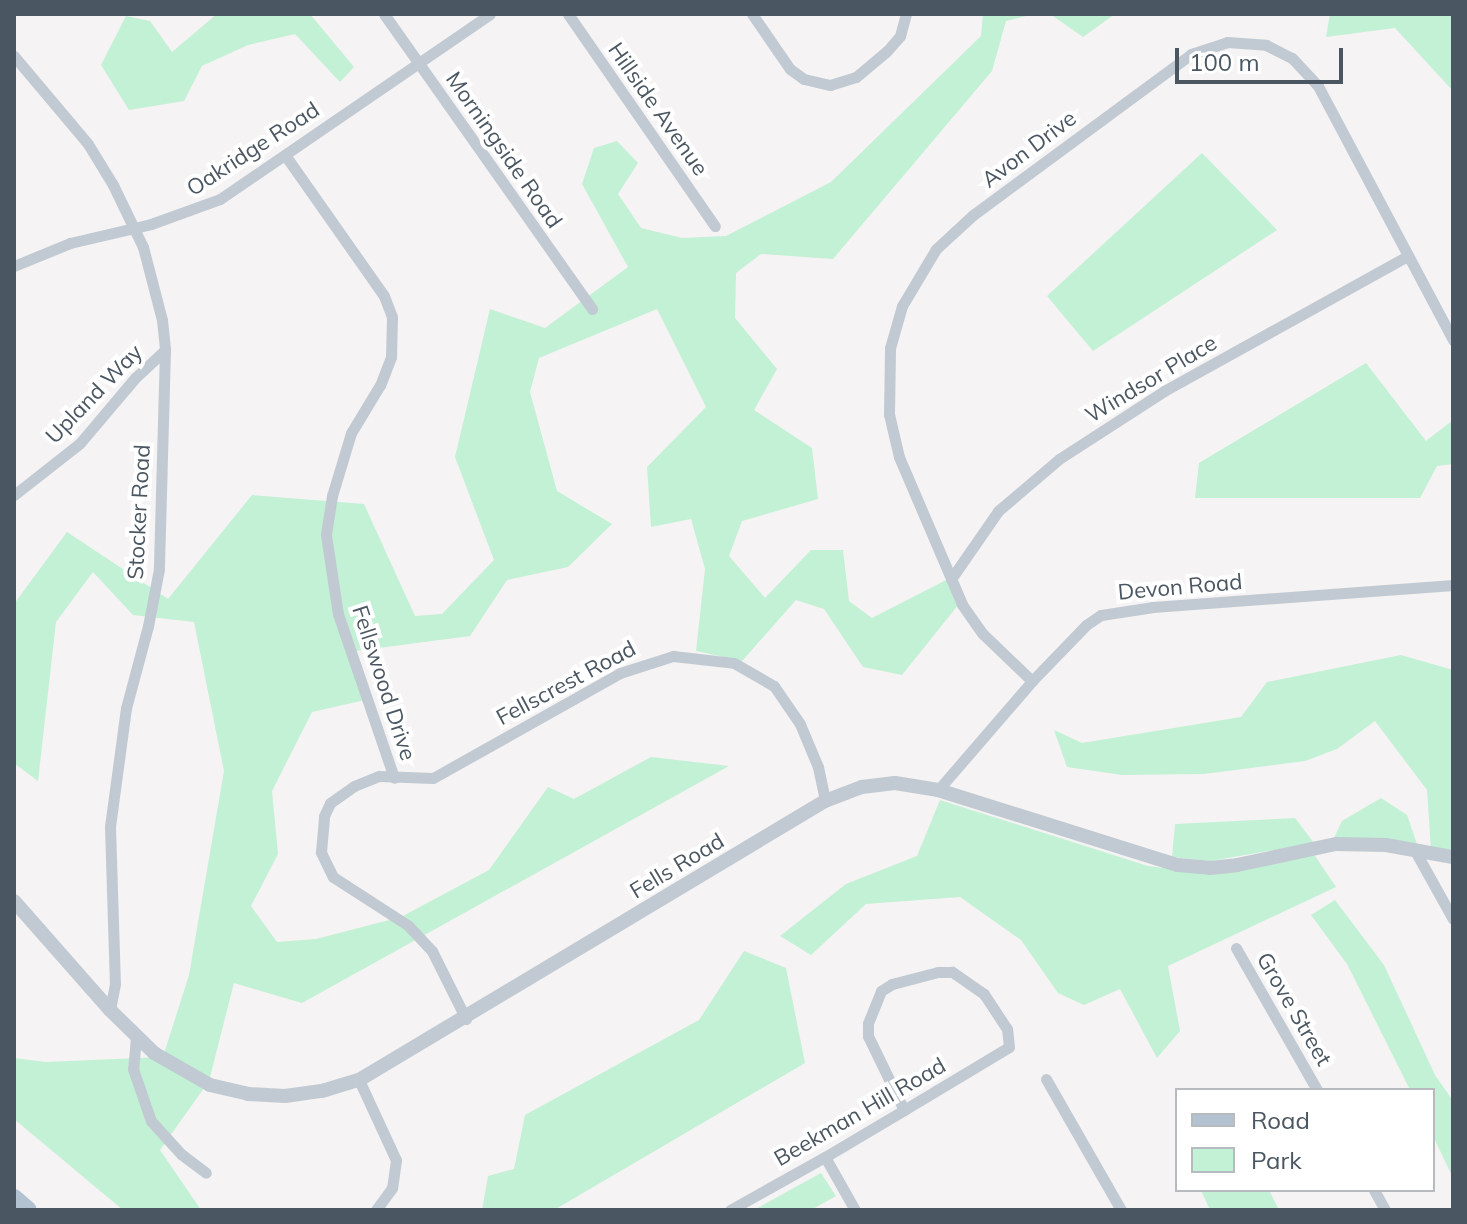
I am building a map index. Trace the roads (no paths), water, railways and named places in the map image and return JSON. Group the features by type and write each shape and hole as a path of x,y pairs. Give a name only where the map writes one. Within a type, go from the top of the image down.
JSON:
{"main road":[{"path":"14,1198 28,1210"}],"street":[{"name":"Morningside Road","path":"384,14 592,309"},
{"name":"Oakridge Road","path":"14,266 81,239 134,228 204,207 490,14"},
{"name":"Hillside Avenue","path":"568,14 715,226"},
{"path":"752,14 790,69 804,79 830,85 856,77 887,51 900,36 906,14"},
{"name":"Avon Drive","path":"1032,681 982,633 962,604 899,457 889,414 890,348 902,306 923,267 951,233 1183,60 1208,46 1247,41 1275,49 1300,64 1318,86 1453,340"},
{"name":"Stocker Road","path":"14,56 104,167 134,228 150,272 165,350 159,569 148,626 126,708 110,827 115,984 110,1010"},
{"name":"Fellswood Drive","path":"285,155 384,296 392,317 391,357 380,385 351,433 332,496 326,535 338,614 394,778 379,776 354,786 330,803 324,816 321,852 333,877 409,926 432,951 466,1019"},
{"name":"Windsor Place","path":"951,579 998,511 1059,459 1164,391 1408,256"},
{"name":"Upland Way","path":"14,495 80,443 135,378 165,350"},
{"name":"Devon Road","path":"938,790 1032,681 1086,625 1117,611 1453,585"},
{"name":"Fellscrest Road","path":"394,778 433,778 614,676 644,663 673,656 712,657 745,667 782,695 795,713 813,755 825,801"},
{"name":"Fells Road","path":"14,901 136,1037 191,1076 238,1092 304,1094 359,1080 466,1019 825,801 878,784 913,785 938,790 1178,865 1210,868 1237,865 1336,844 1414,849 1453,857"},
{"path":"1414,849 1453,919"},
{"name":"Grove Street","path":"1236,948 1316,1088"},
{"name":"Beekman Hill Road","path":"730,1210 825,1157 904,1110 1009,1047 1007,1029 984,994 952,972 938,972 892,984 881,991 876,1002 868,1036 904,1110"},
{"path":"136,1037 133,1069 151,1121 181,1154 206,1173"},
{"path":"1046,1079 1121,1210"},
{"path":"359,1080 396,1160 392,1188 376,1210"},
{"path":"825,1157 855,1210"},
{"path":"1375,1192 1385,1210"}]}
